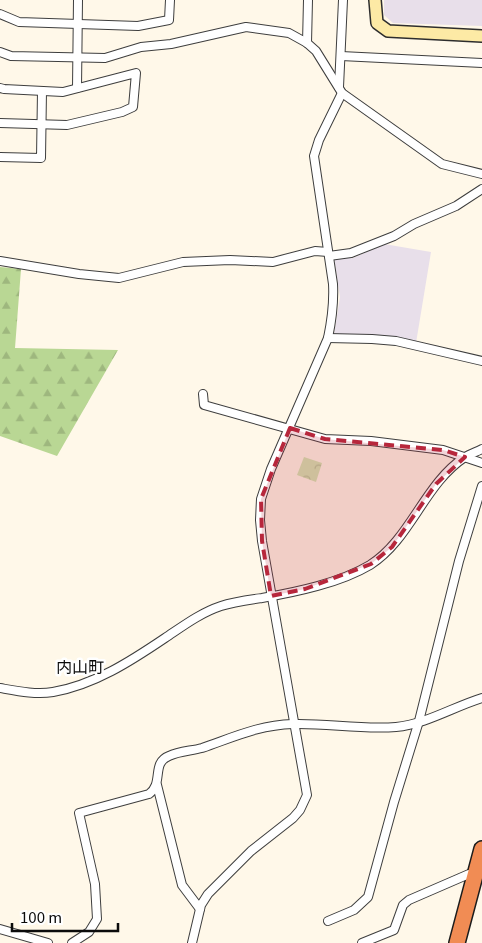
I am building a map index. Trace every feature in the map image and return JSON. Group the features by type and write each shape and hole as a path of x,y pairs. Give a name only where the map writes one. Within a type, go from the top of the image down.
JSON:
{"highway":[{"path":"466,943 480,879 482,849"},
{"path":"457,943 480,879"}],"street":[{"path":"77,88 78,0"},
{"path":"0,14 19,22 138,26 169,20 170,0"},
{"path":"308,0 308,43"},
{"path":"192,943 201,905 208,894 251,851 293,818 304,804 307,795 262,541 260,520 261,499 271,469 328,338 334,302 314,156 340,90 343,0"},
{"path":"375,0 377,23 388,31 482,36"},
{"path":"0,52 11,56 105,58 141,47 171,44 246,27 289,33 308,43 316,51 340,90 442,164 482,174"},
{"path":"341,56 482,63"},
{"path":"0,88 4,90 62,92 136,73 133,107 122,112 67,125 0,123"},
{"path":"0,157 40,158 42,91"},
{"path":"0,261 78,274 120,278 183,262 230,260 273,262 315,251 328,254 351,254 394,236 414,224 456,206 482,188"},
{"path":"328,338 396,341 482,361"},
{"path":"203,394 204,405 325,439 371,441 443,450 482,463"},
{"path":"0,688 26,692 52,692 85,682 138,657 201,614 222,605 305,589 353,573 371,564 392,547 436,484 465,457 482,449"},
{"path":"328,921 354,910 368,897 418,723 459,561 482,486"},
{"path":"200,909 182,885 157,785 159,765 163,759 258,728 294,724 384,727 418,723 482,698"},
{"path":"72,943 89,932 97,919 95,884 79,813 149,794 157,785"},
{"path":"362,943 394,930 402,905 409,900 469,874 480,879"},
{"path":"0,929 48,943"}],"highlighted area":[{"path":"290,428 325,439 443,450 465,457 436,484 392,547 371,564 305,589 271,596 262,541 261,499"}],"shaded area":[{"path":"384,0 482,0 482,26 393,23 384,15"},
{"path":"384,244 431,252 416,343 334,334 340,297 334,258 353,258"}],"green space":[{"path":"0,267 21,269 15,348 118,350 57,456 0,436"},
{"path":"304,457 322,463 316,482 297,475"}],"district":[{"name":"内山町","path":"80,666"}]}
